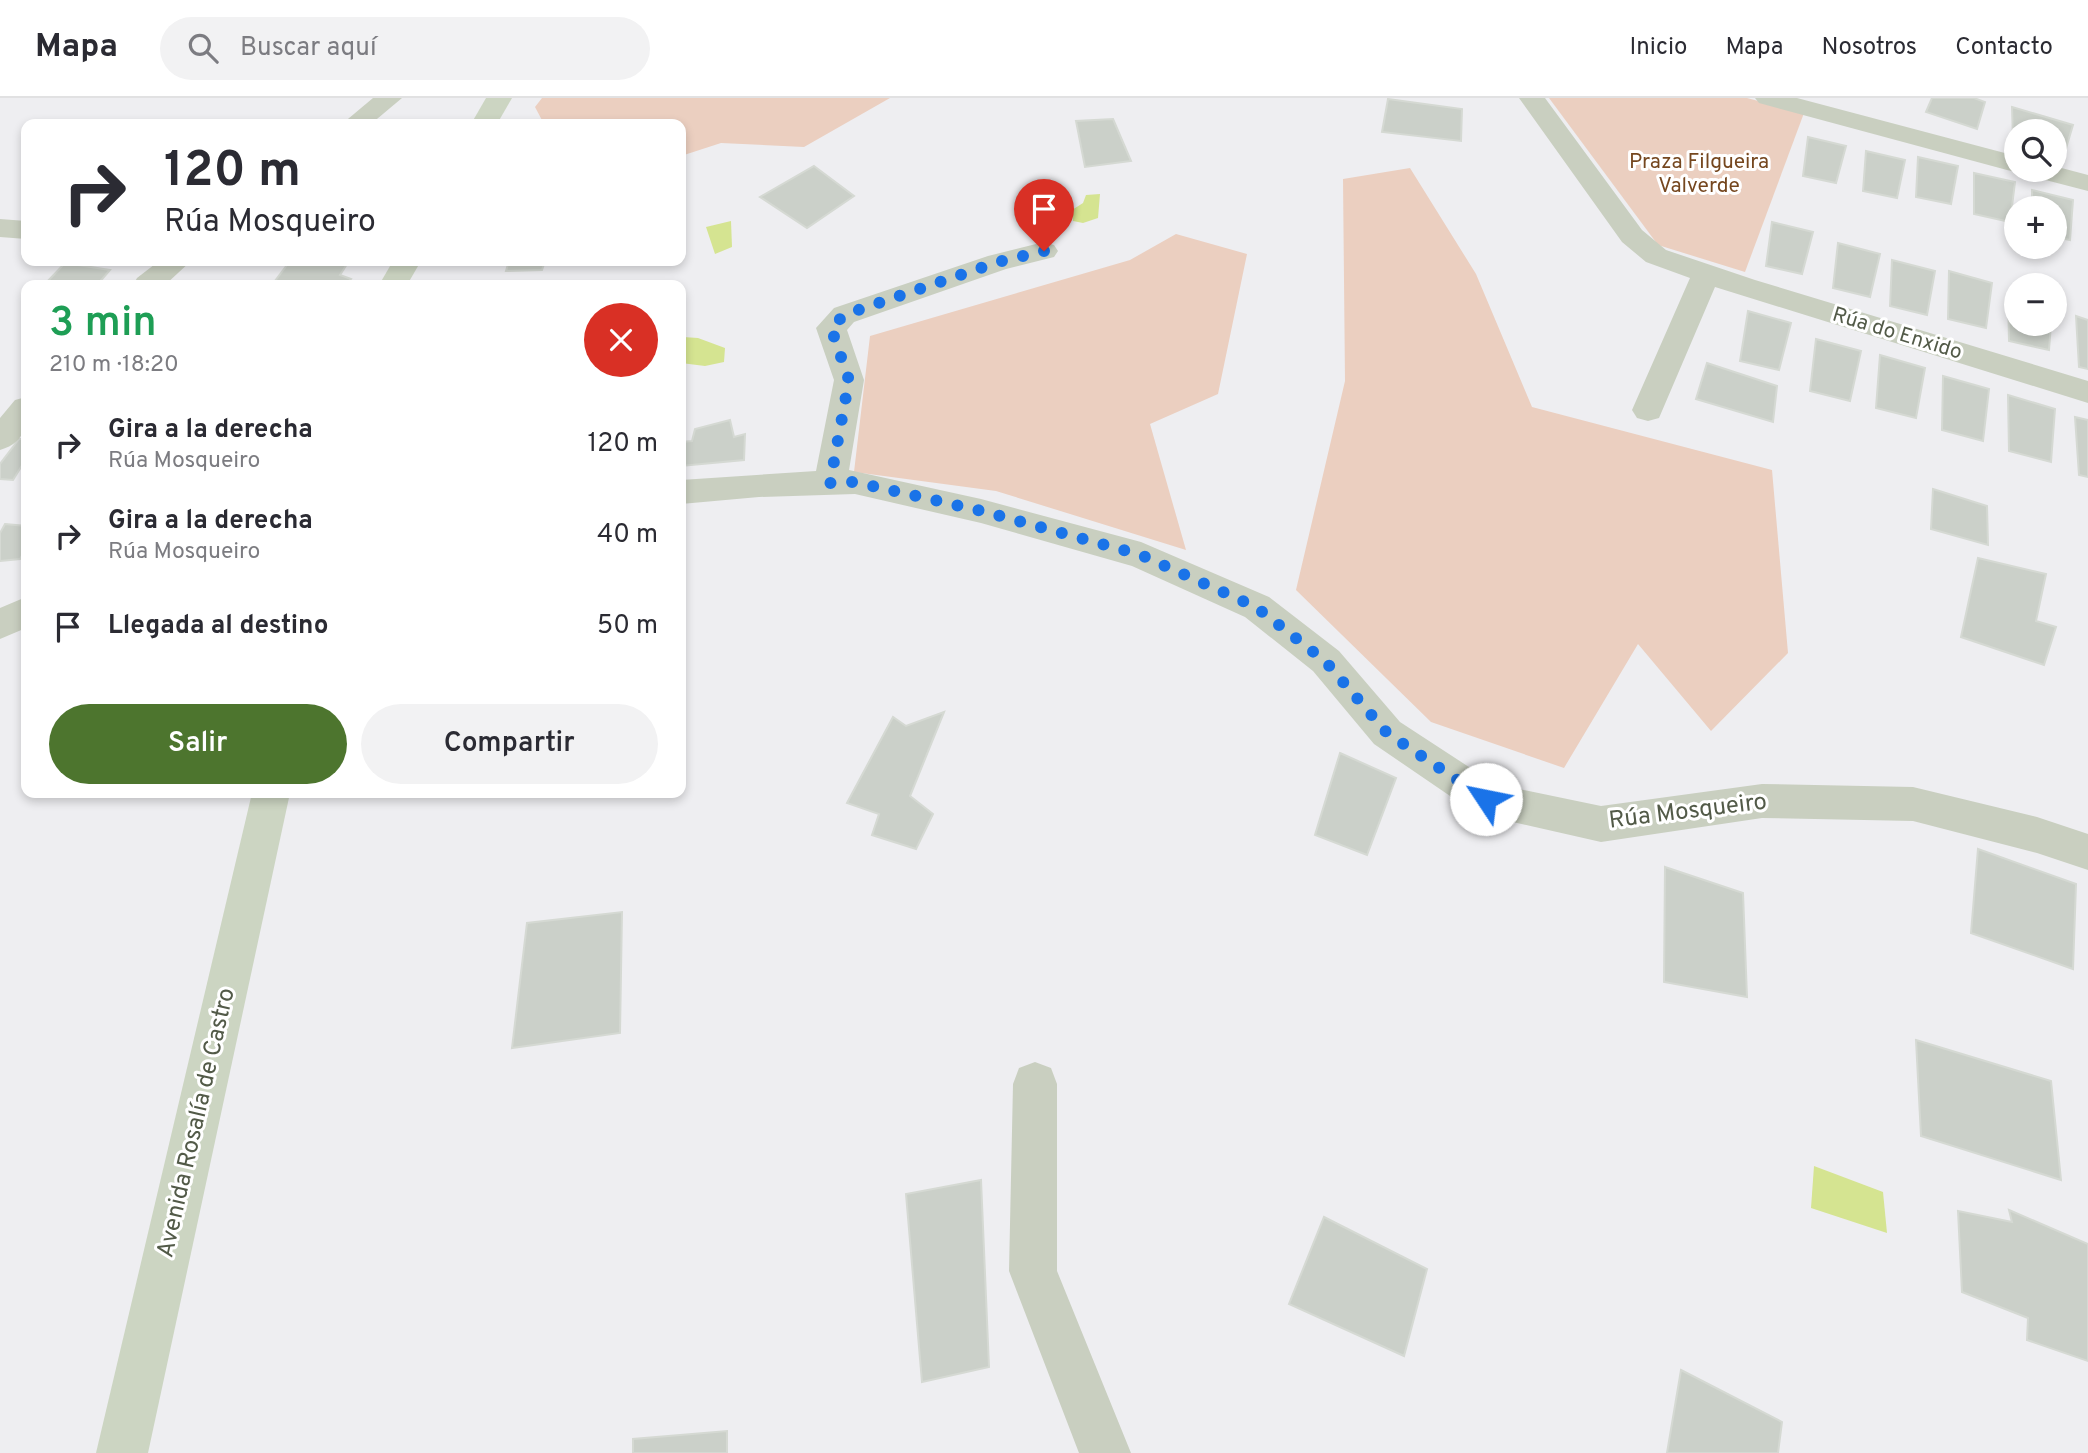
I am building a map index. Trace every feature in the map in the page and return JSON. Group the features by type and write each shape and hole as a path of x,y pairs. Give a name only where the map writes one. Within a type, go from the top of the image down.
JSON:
{"street":[{"path":"362,119 389,98"},
{"path":"487,119 499,98"},
{"name":"Rúa do Enxido","path":"1532,98 1632,236 1656,256 1706,274 2088,392"},
{"path":"1768,98 2004,161"},
{"path":"2067,177 2088,183"},
{"path":"0,228 21,230"},
{"path":"830,483 849,380 831,328 844,315 998,262 1044,251"},
{"path":"152,280 171,266"},
{"path":"1648,410 1706,274"},
{"path":"0,439 21,414"},
{"name":"Rúa Mosqueiro","path":"686,492 855,482 982,511 1141,555 1256,607 1325,661 1387,733 1486,799 1601,824 1762,801 1913,804 2037,835 2088,852"},
{"path":"0,625 21,614"},
{"name":"Avenida Rosalía de Castro","path":"122,1453 270,798"},
{"path":"1035,1084 1032,1271 1105,1453"}],"green space":[{"path":"542,98 890,98 804,147 721,143 686,154 686,119 541,119 535,107"},
{"name":"Praza Filgueira Valverde","path":"1549,98 1747,98 1804,113 1745,272 1658,245"},
{"path":"1410,168 1476,274 1532,407 1772,470 1788,653 1711,731 1638,644 1564,768 1431,722 1296,590 1345,381 1343,179"},
{"path":"1176,234 1247,254 1218,394 1150,424 1186,550 996,491 854,472 870,336 1130,260"}],"shaded area":[{"path":"1100,194 1098,218 1083,223 1073,221 1072,210 1083,203 1086,195"},
{"path":"731,221 732,247 715,254 706,227"},
{"path":"686,337 698,338 725,348 724,362 705,366 686,364"},
{"path":"1814,1166 1883,1192 1887,1233 1811,1208"}],"building":[{"path":"1932,98 1974,98 1985,102 1977,129 1926,112"},
{"path":"1388,99 1462,109 1461,141 1382,132"},
{"path":"2012,107 2053,119 2012,119"},
{"path":"1113,119 1131,161 1085,167 1076,121"},
{"path":"2067,123 2073,125 2067,145"},
{"path":"1808,137 1846,146 1836,183 1803,176"},
{"path":"1866,151 1905,160 1897,198 1863,191"},
{"path":"1918,157 1958,166 1951,204 1916,197"},
{"path":"814,166 854,196 807,228 760,197"},
{"path":"1974,173 2004,180 2004,182 2015,182 2013,196 2004,196 2004,221 1974,214"},
{"path":"2032,190 2057,196 2032,196"},
{"path":"2067,199 2073,200 2070,240 2067,239"},
{"path":"1772,222 1813,232 1802,274 1766,266"},
{"path":"1838,243 1880,254 1870,297 1833,288"},
{"path":"1892,260 1935,271 1927,315 1890,306"},
{"path":"62,266 110,270 101,280 49,280"},
{"path":"286,266 346,266 340,275 351,279 350,280 276,280"},
{"path":"508,266 543,266 542,270 506,271"},
{"path":"1949,271 1992,283 1986,328 1948,319"},
{"path":"1748,311 1791,323 1779,370 1740,361"},
{"path":"2076,316 2088,320 2088,369 2079,367"},
{"path":"2009,336 2050,336 2049,350 2009,341"},
{"path":"1816,339 1861,351 1850,401 1810,391"},
{"path":"1880,355 1925,368 1916,418 1876,408"},
{"path":"1707,363 1777,386 1773,422 1696,399"},
{"path":"1943,376 1989,389 1983,441 1942,430"},
{"path":"2008,395 2055,409 2051,462 2009,451"},
{"path":"2075,417 2088,420 2088,477 2079,475"},
{"path":"730,420 734,437 745,434 744,460 686,466 686,442 692,441 695,429"},
{"path":"21,439 21,467 13,480 0,479 0,464"},
{"path":"1933,489 1987,506 1988,545 1931,529"},
{"path":"5,524 21,526 20,559 0,561 0,533"},
{"path":"1978,558 2046,574 2036,621 2056,627 2044,665 1961,637"},
{"path":"944,712 910,796 933,814 916,849 872,835 879,814 847,803 893,717 906,726"},
{"path":"1340,753 1396,778 1367,855 1315,835"},
{"path":"1978,849 2076,884 2073,969 1971,933"},
{"path":"1665,867 1743,893 1747,997 1664,982"},
{"path":"622,912 620,1033 512,1048 527,923"},
{"path":"1916,1040 2051,1081 2061,1180 1921,1136"},
{"path":"981,1180 989,1367 922,1382 906,1194"},
{"path":"2009,1210 2088,1244 2088,1361 2027,1340 2028,1318 1962,1292 1958,1211 2012,1222"},
{"path":"1324,1217 1427,1269 1404,1356 1289,1304"},
{"path":"1681,1370 1782,1422 1778,1453 1667,1453"},
{"path":"727,1431 727,1453 633,1453 633,1439"}],"route":[{"path":"1044,251 998,262 844,315 831,328 843,356 849,380 830,483 855,482 982,511 1141,555 1256,607 1325,661 1387,733 1486,799"}]}
